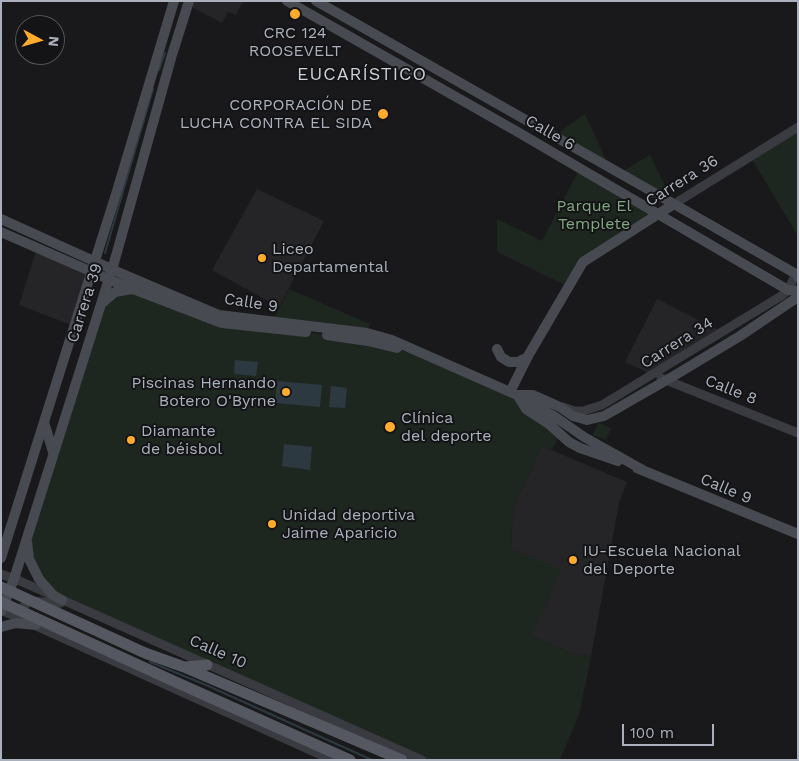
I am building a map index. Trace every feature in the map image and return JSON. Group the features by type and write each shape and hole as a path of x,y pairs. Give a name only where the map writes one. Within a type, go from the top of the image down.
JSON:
{"main road":[{"name":"Carrera 39","path":"1,558 174,1"},
{"name":"Carrera 39","path":"1,610 5,589 14,579 110,274 132,202 166,74 189,1"},
{"name":"Calle 6","path":"287,1 793,290"},
{"path":"317,2 327,23"},
{"name":"Calle 6","path":"317,2 674,204 797,276"},
{"path":"371,48 395,46"},
{"path":"149,81 166,74"},
{"name":"Carrera 36","path":"510,392 528,356 583,262 674,204"},
{"name":"Calle 9","path":"1,220 110,274 224,316 337,333"},
{"name":"Calle 9","path":"1,232 93,266"},
{"name":"Calle 9","path":"110,274 135,289 222,323 337,333 367,333 392,340 510,392 554,416 592,442 643,470 798,534"},
{"path":"100,304 115,292 135,289"},
{"name":"Carrera 34","path":"510,392 533,395 560,407 573,416 587,420 595,419 604,416 667,380 798,297"},
{"path":"786,305 798,308"},
{"path":"497,349 501,357 509,362 518,362 528,356"},
{"path":"44,422 53,452"},
{"path":"27,535 27,548 34,570 45,587 53,595 67,602"},
{"path":"5,589 1,601 141,670 164,677 350,760"},
{"name":"Calle 10","path":"5,589 145,653 184,667 312,720 402,760"},
{"path":"1,627 16,623 32,623"},
{"path":"184,667 207,665"},
{"path":"164,677 184,693"},
{"path":"296,705 312,720"}],"street":[{"name":"Carrera 36","path":"674,204 798,127"},
{"name":"Carrera 34","path":"560,407 574,411 602,406 780,296 793,290 797,276"},
{"name":"Calle 8","path":"653,375 798,433"},
{"name":"Calle 10","path":"1,574 422,760"},
{"path":"32,623 24,617 24,604 29,601 67,602"},
{"path":"1,610 141,670 184,693 332,760"}],"shaded area":[{"path":"189,1 243,1 236,15 228,12 222,23 188,5"},
{"name":"Liceo Departamental","path":"257,189 324,221 279,307 212,270"},
{"path":"37,248 92,271 74,326 19,305"},
{"path":"657,299 722,332 653,375 625,362"},
{"path":"235,360 258,362 256,376 234,374"},
{"path":"277,381 322,385 320,407 275,403"},
{"path":"331,386 347,388 345,408 329,407"},
{"path":"284,444 312,447 310,470 282,466"},
{"name":"IU-Escuela Nacional del Deporte","path":"542,446 627,482 619,503 591,657 569,652 531,636 512,549 511,536 514,506"}],"green space":[{"path":"585,114 607,162 557,134"},
{"path":"798,127 798,236 750,156"},
{"path":"650,155 669,194 667,196 623,171"},
{"name":"Parque El Templete","path":"580,168 659,213 583,262 569,287 497,252 497,219 542,241"},
{"name":"Unidad deportiva Jaime Aparicio","path":"125,289 264,328 321,334 390,346 504,389 560,434 552,450 542,446 514,506 511,536 512,549 561,571 531,636 569,652 591,657 579,715 560,760 422,760 53,595 27,549 107,297"},
{"path":"289,289 370,324 367,333 272,322"},
{"path":"598,423 611,428 606,440 593,435"}],"waterway":[{"path":"159,70 165,53"},
{"path":"105,253 153,89"},
{"path":"150,662 206,685 372,760"}],"place":[{"name":"CRC 124 ROOSEVELT","path":"295,14"},
{"name":"CORPORACIÓN DE LUCHA CONTRA EL SIDA","path":"383,114"},
{"name":"Liceo Departamental","path":"262,258"},
{"name":"Piscinas Hernando Botero O'Byrne","path":"286,392"},
{"name":"Clínica del deporte","path":"390,427"},
{"name":"Diamante de béisbol","path":"131,440"},
{"name":"Unidad deportiva Jaime Aparicio","path":"272,524"},
{"name":"IU-Escuela Nacional del Deporte","path":"573,560"}],"district":[{"name":"EUCARÍSTICO","path":"362,75"}]}
